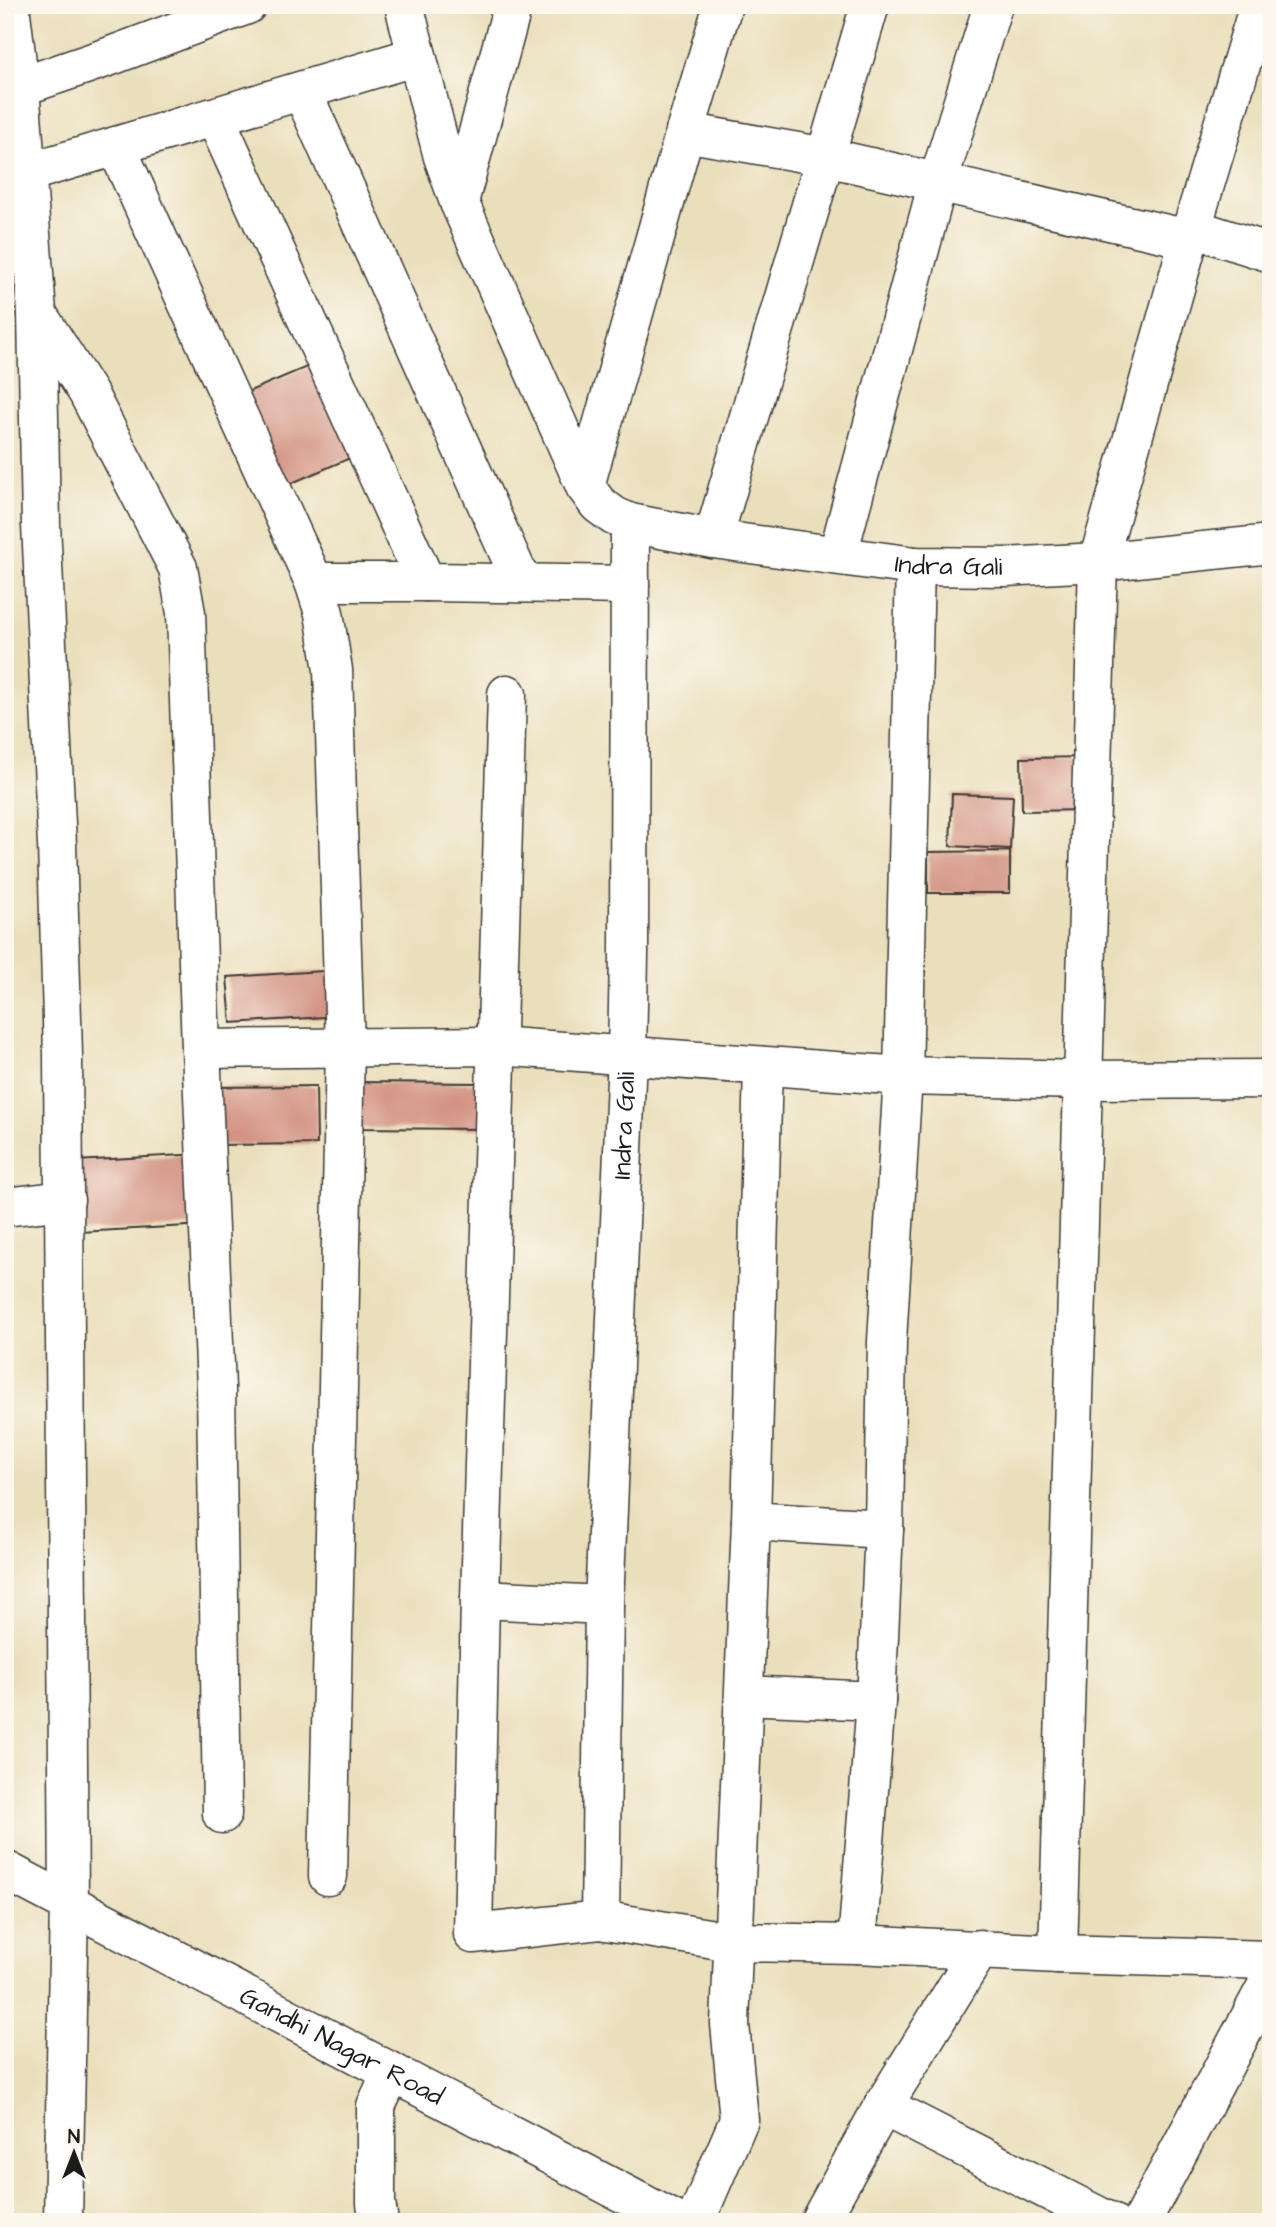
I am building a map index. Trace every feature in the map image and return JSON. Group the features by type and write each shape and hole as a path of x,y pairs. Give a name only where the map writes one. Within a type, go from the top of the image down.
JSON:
{"street":[{"path":"10,5 20,87 26,173 21,313 41,525 64,1055 69,1903 63,2222"},
{"path":"20,87 247,5"},
{"path":"404,5 443,157 458,202 585,486 598,503 622,519"},
{"path":"458,202 513,5"},
{"path":"585,486 723,5"},
{"path":"713,539 870,5"},
{"path":"838,554 938,182 993,5"},
{"path":"1058,1954 1098,562 1259,5"},
{"path":"26,173 417,56"},
{"path":"302,91 522,583"},
{"path":"215,117 426,582"},
{"path":"685,132 826,157 1191,233 1271,253"},
{"path":"117,146 314,582 324,612 333,670 345,1046 328,1876"},
{"path":"21,313 88,393 178,568 183,588 216,1388 222,1814"},
{"name":"Indra Gali","path":"600,1920 604,1605 627,1055 630,585 622,519 713,539 915,566 1004,567 1098,562 1270,541"},
{"path":"856,1944 876,1701 884,1529 887,1341 903,1076 915,566"},
{"path":"314,582 630,585"},
{"path":"508,695 480,1599 473,1934 600,1920 732,1942 856,1944 1058,1954 1271,1960"},
{"path":"201,1049 497,1046 903,1076 1082,1080 1271,1079"},
{"path":"675,2220 739,2120 730,2024 751,1521 763,1066"},
{"path":"5,1207 65,1200"},
{"path":"751,1521 884,1529"},
{"path":"480,1599 604,1605"},
{"path":"745,1695 876,1701"},
{"name":"Gandhi Nagar Road","path":"5,1870 675,2220"},
{"path":"818,2222 883,2106 980,1949"},
{"path":"1140,2222 1271,1978"},
{"path":"379,2222 376,2203 376,2106 391,2072"},
{"path":"883,2106 1110,2222"}],"building":[{"path":"316,363 357,455 285,486 245,393"},
{"path":"1090,757 1090,810 1022,811 1021,758"},
{"path":"952,794 1013,796 1010,849 950,846"},
{"path":"1010,851 1010,893 928,893 928,852"},
{"path":"339,970 341,1016 231,1023 227,977"},
{"path":"352,1082 482,1083 482,1129 352,1128"},
{"path":"316,1086 317,1144 216,1145 214,1087"},
{"path":"201,1154 205,1225 80,1232 76,1161"}]}
